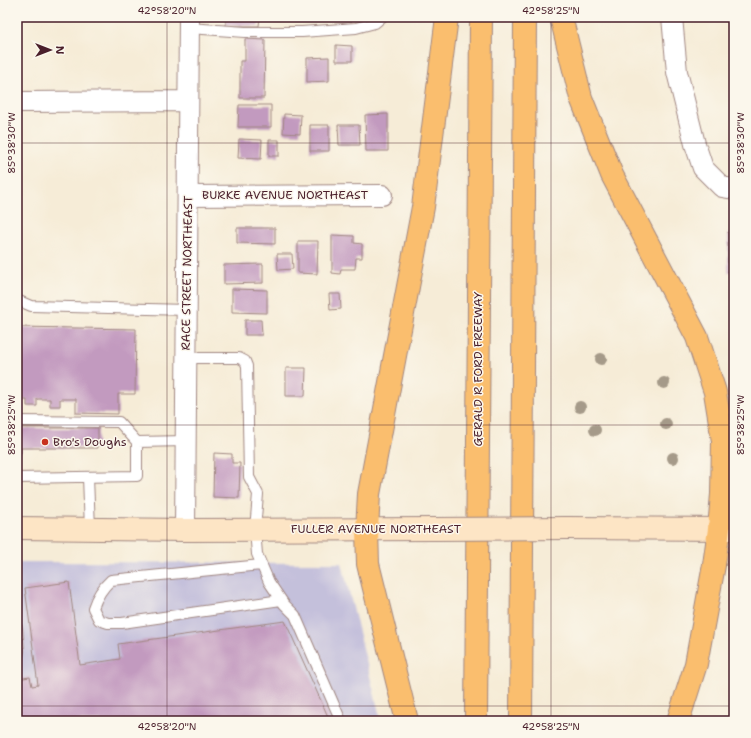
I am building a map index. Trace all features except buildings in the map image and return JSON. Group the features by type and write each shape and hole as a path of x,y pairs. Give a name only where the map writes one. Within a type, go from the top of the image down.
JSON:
{"highway":[{"path":"407,721 368,564 367,530 369,494 423,207 447,17"},
{"name":"GERALD R FORD FREEWAY","path":"476,721 481,17"},
{"path":"521,721 525,17"},
{"path":"562,17 581,98 612,175 697,338 715,392 723,441 722,494 727,529 714,565 696,664 678,721"}],"main road":[{"name":"FULLER AVENUE NORTHEAST","path":"17,528 185,530 566,528 727,529"}],"street":[{"path":"672,17 677,72 695,144 703,168 728,188"},
{"name":"RACE STREET NORTHEAST","path":"185,530 189,23"},
{"path":"17,102 188,101"},
{"name":"BURKE AVENUE NORTHEAST","path":"188,196 382,195"}],"lane":[{"path":"189,23 245,32 302,32 356,28 375,23 382,17"},
{"path":"17,300 31,306 187,310"},
{"path":"187,358 239,358 245,361 247,366 249,477 258,494 255,530 257,554 269,582 281,600 295,615 341,721"},
{"path":"17,421 119,422 137,442 137,476 17,478"},
{"path":"137,442 186,441"},
{"path":"88,477 90,529"},
{"path":"261,565 111,580 103,587 96,599 94,608 99,620 108,623 122,623 281,600"},
{"path":"17,628 19,651 17,660"}],"shaded area":[{"path":"17,562 342,563 381,721 17,721"}],"place":[{"name":"Bro's Doughs","path":"45,442"}]}
